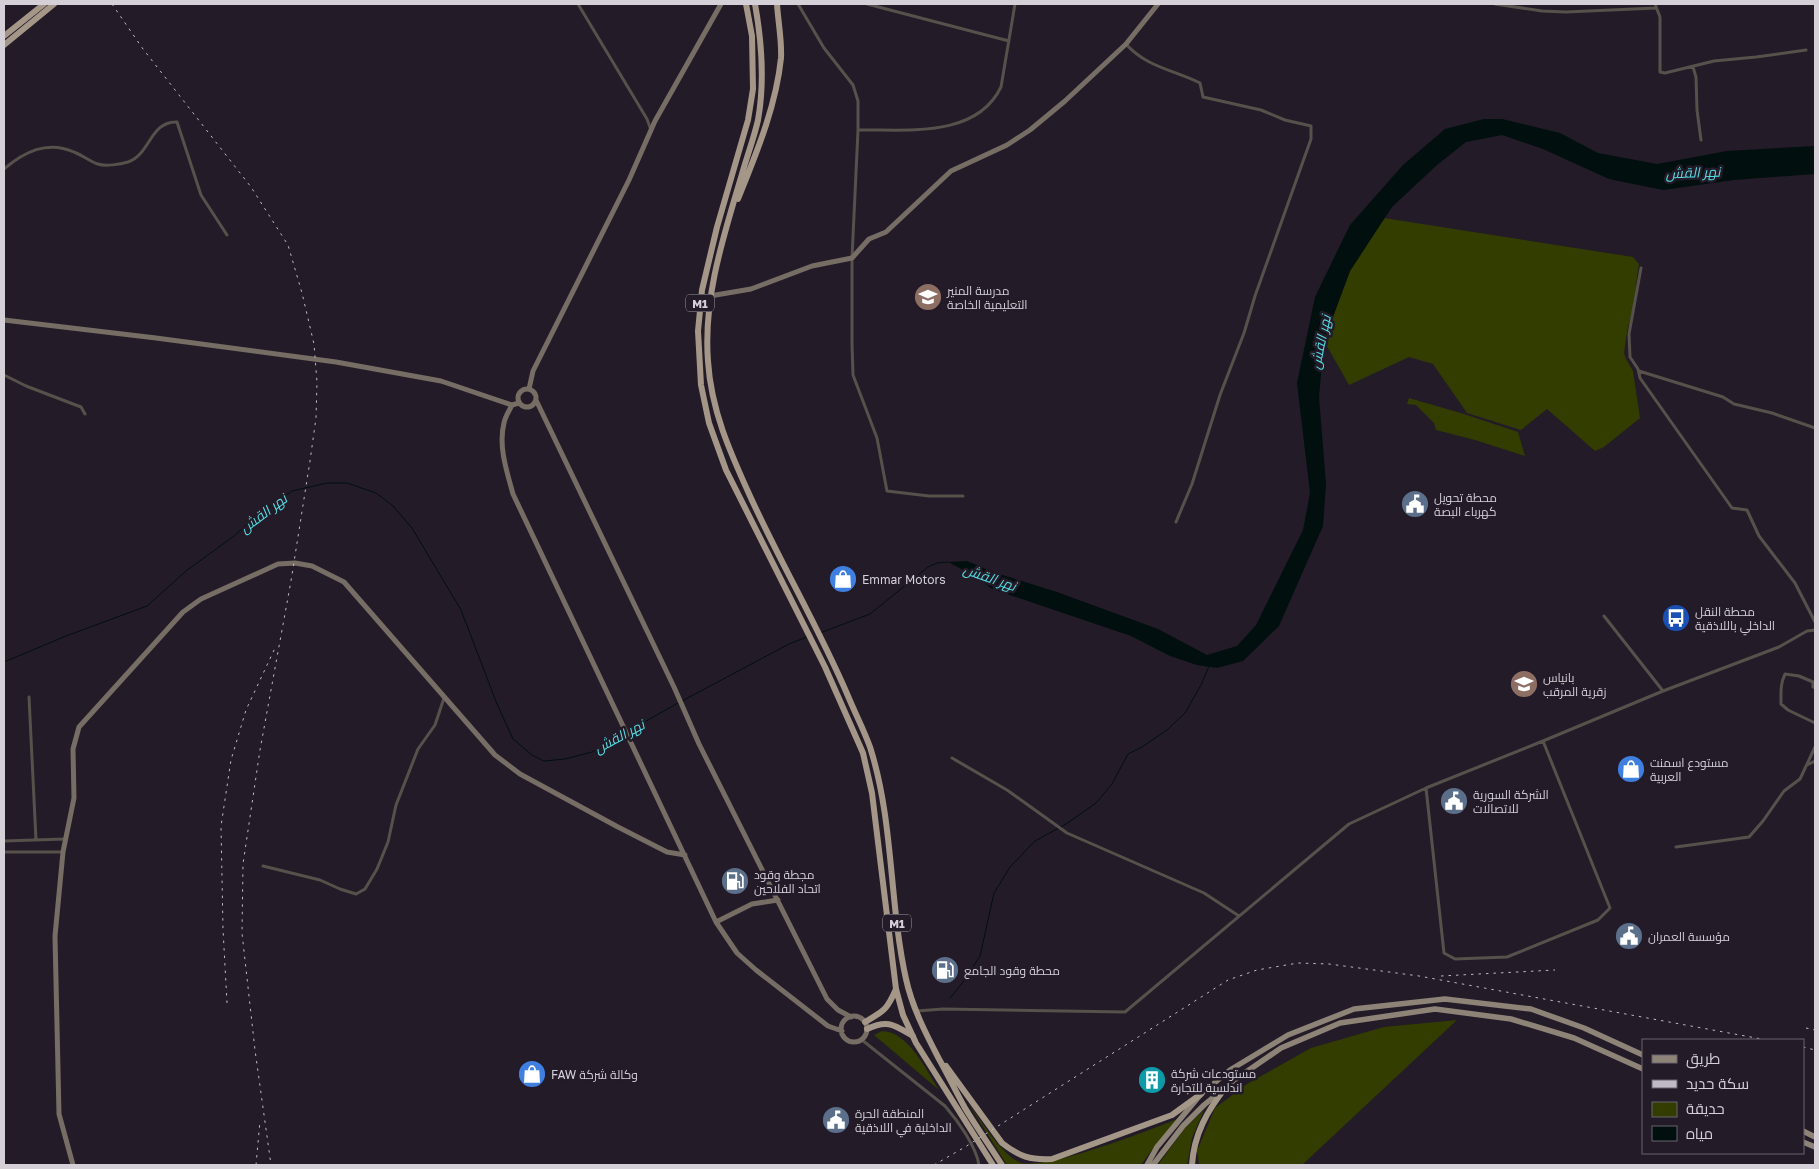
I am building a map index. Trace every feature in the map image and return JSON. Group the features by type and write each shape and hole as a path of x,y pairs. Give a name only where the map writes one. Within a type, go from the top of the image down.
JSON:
{"highway":[{"path":"4,36 44,4"},
{"path":"4,45 54,4"},
{"name":"M1","path":"746,4 752,36 752,89 748,120 717,227 702,290 698,331 701,385 709,424 726,470 825,667 863,753 872,793 896,989 903,1015 913,1036 994,1165"},
{"name":"M1","path":"754,4 762,43 762,87 758,122 722,242 710,296 707,329 708,363 713,398 727,445 770,540 835,664 870,746 884,804 906,982 931,1045 965,1108 1002,1165"},
{"path":"722,242 762,138 776,88 781,56 777,4"},
{"path":"865,1022 883,1012 889,1005 896,989"},
{"path":"867,1029 880,1023 890,1024 913,1036"},
{"path":"938,1057 952,1072 1002,1143 1026,1158 1052,1159 1172,1115 1201,1094"},
{"path":"1192,1165 1194,1144 1203,1120 1209,1108 1226,1087"}],"main road":[{"path":"1146,1165 1158,1147 1201,1094 1230,1070 1288,1035 1354,1009 1445,999 1531,1009 1584,1028 1642,1055"},
{"path":"1153,1165 1183,1126 1226,1087 1281,1048 1340,1023 1435,1009 1511,1019 1574,1038 1642,1069"}],"street":[{"path":"580,4 647,119 651,130"},
{"path":"529,389 533,371 629,180 651,130 721,4"},
{"path":"798,4 824,48 853,85 858,101 852,258 853,375 878,438 887,491 929,496 964,496"},
{"path":"867,4 1009,41"},
{"path":"858,130 933,129 956,125 980,112 996,98 1001,88 1015,4"},
{"path":"710,296 751,289 812,266 852,258 869,239 886,232 951,171 1007,146 1066,101 1126,44 1158,4"},
{"path":"1495,4 1542,11 1566,12 1656,6 1660,17 1660,72 1665,73 1714,61 1806,50"},
{"path":"1126,44 1134,53 1157,67 1200,83 1203,97 1261,110 1285,120 1311,126 1312,128 1303,164 1244,333 1220,395 1192,484 1176,522"},
{"path":"1692,67 1696,77 1697,110 1701,140"},
{"path":"4,169 34,149 50,147 71,150 98,164 130,162 142,151 159,127 177,122 201,195 227,235"},
{"path":"1641,268 1629,334 1630,357 1639,371 1640,378 1732,508 1748,510 1759,536 1795,583 1815,622"},
{"path":"4,320 336,362 441,381 512,405 519,403 527,407 536,400"},
{"path":"1639,371 1722,397 1734,404 1772,413 1815,428"},
{"path":"4,375 26,386 81,407 85,414"},
{"path":"519,403 520,391 529,389 534,392 536,400 684,711 827,998 838,1010 865,1022 867,1029 862,1040 851,1042 844,1038 842,1031 845,1021 851,1017"},
{"path":"512,405 504,422 502,436 504,461 512,494 716,922 737,953 756,970 828,1026 842,1031"},
{"path":"73,1165 59,1114 55,936 65,839 74,798 73,749 79,727 183,612 202,599 278,564 294,563 312,566 344,582 495,755 520,774 666,852 684,855"},
{"path":"1604,616 1663,691"},
{"path":"917,1011 943,1009 1125,1012 1349,824 1426,788 1663,691 1779,647 1807,631 1815,630"},
{"path":"1815,688 1813,687 1813,682 1799,676 1785,674 1781,690 1782,704 1788,710 1815,723"},
{"path":"29,697 36,840"},
{"path":"263,866 320,880 356,894 365,889 377,869 388,842 396,805 418,749 435,725 444,698"},
{"path":"1426,788 1444,953 1455,959 1507,957 1598,920 1610,908 1543,741"},
{"path":"1676,847 1749,837 1784,791 1800,778 1815,746"},
{"path":"952,758 1007,790 1067,834 1204,893 1239,916"},
{"path":"1806,765 1815,761"},
{"path":"4,841 65,839"},
{"path":"4,852 64,852"},
{"path":"716,922 752,904 778,900"},
{"path":"862,1040 945,1106 976,1153 979,1165"}],"green space":[{"path":"1384,218 1633,257 1639,264 1624,353 1633,371 1640,418 1604,447 1595,451 1547,409 1521,430 1467,413 1433,364 1409,357 1349,385 1324,341 1350,271"},
{"path":"1409,398 1518,432 1525,456 1436,430 1434,423 1416,405 1407,404"},
{"path":"1457,1020 1302,1165 1199,1165 1197,1151 1215,1108 1247,1084 1311,1048 1384,1027"},
{"path":"882,1031 900,1037 908,1044 939,1090 874,1035"},
{"path":"968,1103 999,1145 1013,1159 1021,1163 1035,1163 1075,1155 1178,1119 1141,1165 1007,1165"},
{"path":"1204,1110 1192,1138 1187,1165 1158,1165 1185,1128"}],"water":[{"path":"1484,119 1502,119 1560,133 1598,153 1657,164 1727,151 1815,146 1815,174 1734,180 1663,190 1609,179 1543,149 1502,135 1466,142 1437,165 1392,207 1350,271 1324,341 1319,397 1326,484 1323,526 1279,626 1243,661 1217,668 1197,665 1170,656 1131,636 992,589 975,576 948,562 967,561 993,572 1057,592 1158,629 1207,655 1237,646 1256,625 1303,530 1310,493 1297,383 1315,297 1350,225 1403,165 1445,129"}],"waterway":[{"name":"نهر القش","path":"4,662 66,636 147,606 186,571 234,536 256,516 292,491 327,483 347,483 376,493 392,505 412,528 461,610 497,704 513,739 532,755 544,761 565,759 592,752 624,734"},
{"name":"نهر القش","path":"820,633 870,614 928,567 937,563 948,562"},
{"name":"نهر القش","path":"682,701 789,644 807,637"},
{"path":"950,998 964,981 980,956 994,893 1010,867 1035,841 1066,824 1096,803 1112,784 1128,754 1167,730 1185,713 1201,685 1209,666"},
{"name":"نهر القش","path":"627,732 678,703"}],"railway":[{"path":"112,4 143,49 251,187 288,245 314,344 317,382 316,418 291,581 260,750 243,864 242,933 255,1050 271,1165"},
{"path":"227,1003 221,826 231,760 246,710 275,648"},
{"path":"934,1165 1228,980 1257,970 1298,963 1329,964 1419,976 1762,1039"},
{"path":"1441,976 1555,970"},
{"path":"1806,1028 1815,1030"},
{"path":"1804,1047 1815,1050"},
{"path":"256,1165 260,1121"}],"place":[{"name":"مدرسة المنير التعليمية الخاصة","path":"928,297"},
{"name":"محطة تحويل كهرباء البصة","path":"1415,504"},
{"name":"Emmar Motors","path":"843,579"},
{"name":"محطة النقل الداخلي باللاذقية","path":"1676,618"},
{"name":"بانياس زقرية المرقب","path":"1524,684"},
{"name":"مستودع اسمنت العربية","path":"1631,769"},
{"name":"الشركة السورية للاتصالات","path":"1454,801"},
{"name":"مجطة وقود اتحاد الفلاحين","path":"735,881"},
{"name":"مؤسسة العمران","path":"1629,936"},
{"name":"محطة وقود الجامع","path":"945,970"},
{"name":"FAW وكالة شركة","path":"532,1074"},
{"name":"مستودعات شركة اندلسية للتجارة","path":"1152,1080"},
{"name":"المنطقة الحرة الداخلية في اللاذقية","path":"836,1120"}]}
